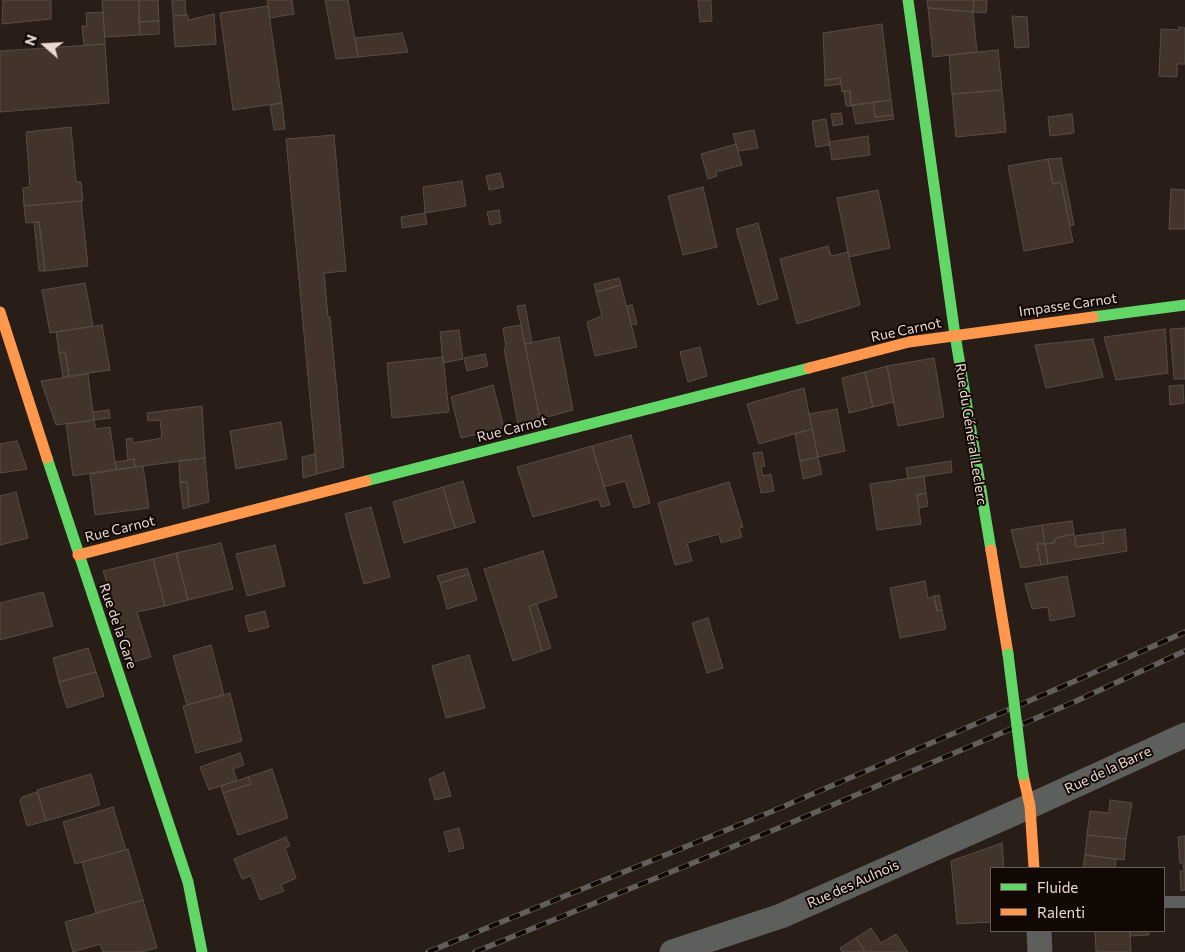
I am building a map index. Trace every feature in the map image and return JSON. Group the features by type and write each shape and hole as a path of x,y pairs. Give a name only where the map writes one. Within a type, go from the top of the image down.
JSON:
{"street":[{"name":"Rue du Général Leclerc","path":"908,0 955,335 1008,654 1023,775 1030,806 1034,867"},
{"name":"Impasse Carnot","path":"955,335 1185,305"},
{"name":"Rue de la Gare","path":"0,312 78,555 188,882 202,952"},
{"name":"Rue Carnot","path":"78,555 909,342 955,335"},
{"name":"Rue de la Barre","path":"1030,806 1185,735"},
{"name":"Rue des Aulnois","path":"672,952 781,916 1030,806"},
{"path":"1039,932 1040,952"}],"lane":[{"path":"1165,902 1185,902"}],"building":[{"path":"3,0 51,0 51,19 2,24"},
{"path":"102,0 139,0 140,35 105,37"},
{"path":"139,0 158,0 159,21 139,22"},
{"path":"172,0 185,0 186,15 173,16"},
{"path":"267,0 292,0 294,14 270,18"},
{"path":"325,0 348,0 358,57 336,59"},
{"path":"698,0 711,0 712,21 700,22"},
{"path":"927,0 974,0 973,12 928,8"},
{"path":"974,0 987,0 986,13 973,12"},
{"path":"268,6 282,103 233,110 220,13"},
{"path":"928,8 973,12 977,52 933,57"},
{"path":"103,12 105,44 84,45 82,26 87,26 86,13"},
{"path":"214,14 216,44 175,47 173,16 188,15 188,20"},
{"path":"1012,16 1027,17 1029,47 1015,48"},
{"path":"159,21 159,34 140,35 139,22"},
{"path":"882,24 891,100 851,106 850,91 842,92 840,78 825,80 823,33"},
{"path":"1179,27 1185,28 1185,64 1177,64 1177,77 1159,76 1161,29 1179,30"},
{"path":"402,33 408,52 358,57 355,38"},
{"path":"105,44 109,103 0,112 0,51"},
{"path":"998,50 1002,90 952,94 949,55"},
{"path":"840,78 841,84 825,86 825,80"},
{"path":"1002,90 1006,132 956,137 952,94"},
{"path":"844,91 850,91 851,106 846,106"},
{"path":"891,100 893,115 875,117 873,102"},
{"path":"873,102 875,117 893,115 894,119 856,124 852,105"},
{"path":"282,103 285,129 274,130 270,105"},
{"path":"841,113 843,124 833,126 831,114"},
{"path":"1072,114 1074,133 1050,136 1048,117"},
{"path":"826,119 830,145 816,147 812,121"},
{"path":"71,127 76,182 81,182 83,201 24,206 23,188 30,187 26,132"},
{"path":"754,130 758,148 738,151 733,134"},
{"path":"334,135 346,271 324,273 344,467 317,474 286,139"},
{"path":"868,136 870,155 832,160 829,142"},
{"path":"736,144 742,165 716,172 717,176 708,179 701,154"},
{"path":"1061,158 1074,225 1070,226 1061,182 1053,184 1048,159"},
{"path":"1048,159 1053,184 1061,182 1073,242 1024,251 1008,166"},
{"path":"500,173 504,187 489,190 486,176"},
{"path":"462,181 466,206 425,213 423,187"},
{"path":"703,187 717,247 683,255 668,196"},
{"path":"1171,189 1185,190 1185,229 1169,229"},
{"path":"878,190 890,248 849,257 837,198"},
{"path":"81,201 88,266 45,271 39,222 26,223 24,206"},
{"path":"499,210 501,223 490,225 487,212"},
{"path":"425,213 427,224 402,228 401,217"},
{"path":"34,222 39,222 45,271 39,271"},
{"path":"758,223 778,299 758,305 736,229"},
{"path":"828,246 831,256 848,252 860,305 797,324 780,259"},
{"path":"619,278 621,285 596,292 594,284"},
{"path":"85,283 93,326 50,333 42,290"},
{"path":"621,285 637,347 595,356 587,322 602,316 596,292"},
{"path":"525,305 532,343 525,344 517,306"},
{"path":"632,305 637,324 631,325 627,306"},
{"path":"102,325 110,370 69,376 65,352 59,353 56,332"},
{"path":"521,325 540,419 518,424 504,348 506,348 503,328"},
{"path":"1185,328 1185,379 1174,379 1170,329"},
{"path":"1165,329 1168,373 1116,380 1104,337"},
{"path":"459,330 463,359 443,363 440,332"},
{"path":"559,337 573,410 540,419 525,344"},
{"path":"1093,339 1103,377 1046,388 1035,345"},
{"path":"700,347 707,376 688,382 680,352"},
{"path":"65,352 69,376 63,377 59,353"},
{"path":"485,354 488,366 467,371 464,358"},
{"path":"443,357 449,412 392,418 387,363"},
{"path":"934,358 944,417 898,426 887,366"},
{"path":"887,366 894,402 873,407 865,372"},
{"path":"865,372 873,407 849,413 842,378"},
{"path":"88,374 94,420 56,425 41,381"},
{"path":"493,385 504,428 461,438 451,397"},
{"path":"1183,385 1184,403 1170,405 1169,386"},
{"path":"804,388 812,429 759,444 747,404"},
{"path":"202,406 205,458 135,467 134,459 128,460 126,439 132,438 133,443 162,438 160,420 148,421 147,413"},
{"path":"837,409 845,451 818,457 809,414"},
{"path":"109,410 110,418 94,420 93,412"},
{"path":"94,420 96,429 110,427 116,469 73,476 66,424"},
{"path":"281,422 287,459 236,469 230,431"},
{"path":"812,429 818,457 800,461 795,434"},
{"path":"631,435 650,503 634,508 625,481 604,487 592,446"},
{"path":"17,441 27,469 0,473 0,444"},
{"path":"592,446 610,505 601,507 599,499 533,517 517,467"},
{"path":"762,452 765,466 761,467 763,476 771,474 774,491 761,493 753,453"},
{"path":"315,454 317,474 303,478 302,457"},
{"path":"818,457 822,474 803,479 800,461"},
{"path":"205,458 209,502 189,507 187,482 180,482 179,461"},
{"path":"134,459 135,467 116,469 115,462"},
{"path":"951,461 952,472 908,479 906,468"},
{"path":"143,466 149,508 95,515 90,474"},
{"path":"924,476 926,493 917,495 921,524 877,530 870,484"},
{"path":"463,481 475,522 455,528 443,487"},
{"path":"180,482 187,482 189,507 183,509"},
{"path":"729,482 743,527 739,528 742,537 721,543 719,534 687,543 692,561 675,565 658,503"},
{"path":"443,487 455,528 404,543 393,502"},
{"path":"16,492 28,538 0,545 0,496"},
{"path":"926,493 928,506 919,508 917,495"},
{"path":"371,507 390,577 364,584 345,514"},
{"path":"1072,521 1074,534 1056,538 1054,543 1045,544 1042,525"},
{"path":"1042,525 1045,544 1037,544 1041,565 1021,568 1011,530"},
{"path":"1125,529 1127,551 1048,564 1045,544 1054,543 1056,538 1074,534 1076,547 1104,543 1102,532"},
{"path":"1102,532 1104,543 1076,547 1075,536"},
{"path":"221,543 233,589 188,600 176,553"},
{"path":"1037,544 1045,544 1048,564 1041,565"},
{"path":"275,545 285,586 247,596 236,554"},
{"path":"543,551 557,597 529,606 542,651 513,661 484,569"},
{"path":"176,553 188,600 165,606 153,559"},
{"path":"153,559 165,606 137,612 151,657 133,662 103,571"},
{"path":"467,568 469,574 440,583 437,576"},
{"path":"469,574 477,600 447,609 440,583"},
{"path":"1067,576 1075,616 1050,621 1048,607 1032,609 1025,584"},
{"path":"925,581 928,598 934,596 937,611 942,610 946,629 900,638 890,588"},
{"path":"43,592 53,626 0,640 0,603"},
{"path":"939,595 942,610 937,611 934,596"},
{"path":"537,604 551,648 542,651 529,606"},
{"path":"265,611 269,627 249,632 245,616"},
{"path":"708,618 723,668 707,673 692,623"},
{"path":"211,645 224,695 187,705 173,656"},
{"path":"88,648 96,672 59,682 53,658"},
{"path":"469,655 485,708 446,718 432,666"},
{"path":"96,672 104,696 67,708 59,682"},
{"path":"230,693 242,741 196,753 183,706"},
{"path":"240,753 244,765 233,769 237,780 209,790 200,767"},
{"path":"272,769 288,818 238,835 223,793 251,784 248,777"},
{"path":"444,772 451,796 435,800 429,779"},
{"path":"91,774 100,805 46,821 37,790"},
{"path":"248,777 251,784 223,793 221,786"},
{"path":"37,792 46,821 27,826 20,801 22,797"},
{"path":"1110,800 1132,803 1126,839 1087,835 1090,811 1109,813"},
{"path":"113,807 126,850 75,864 63,822"},
{"path":"459,828 464,848 449,852 444,832"},
{"path":"1087,835 1126,839 1124,860 1085,855"},
{"path":"1185,836 1185,890 1181,891 1180,871 1184,871 1183,863 1180,863 1178,837"},
{"path":"286,837 290,846 285,848 296,878 281,885 284,891 260,900 251,876 242,879 234,859"},
{"path":"1002,843 1004,867 990,867 990,922 957,924 951,861"},
{"path":"128,849 143,900 96,913 82,862"},
{"path":"1085,855 1116,859 1115,867 1083,867"},
{"path":"143,900 157,948 141,952 103,952 100,944 73,952 65,922"},
{"path":"871,928 881,943 896,934 908,952 865,952 856,938"},
{"path":"1095,932 1130,932 1131,952 1096,952"},
{"path":"1130,932 1149,932 1149,935 1130,936"},
{"path":"856,938 865,952 842,952 840,948"}],"railway":[{"path":"428,952 773,811 1185,632"},
{"path":"475,952 781,827 1074,702 1185,651"}],"traffic: fast":[{"path":"908,0 955,335 991,550"},
{"path":"1093,317 1185,305"},
{"path":"366,481 809,368"},
{"path":"47,458 188,882 202,952"},
{"path":"1008,654 1023,775"}],"traffic: slow":[{"path":"0,312 47,458"},
{"path":"809,368 909,342 1093,317"},
{"path":"78,555 366,481"},
{"path":"991,550 1008,654"},
{"path":"1023,775 1030,806 1034,867"}]}
